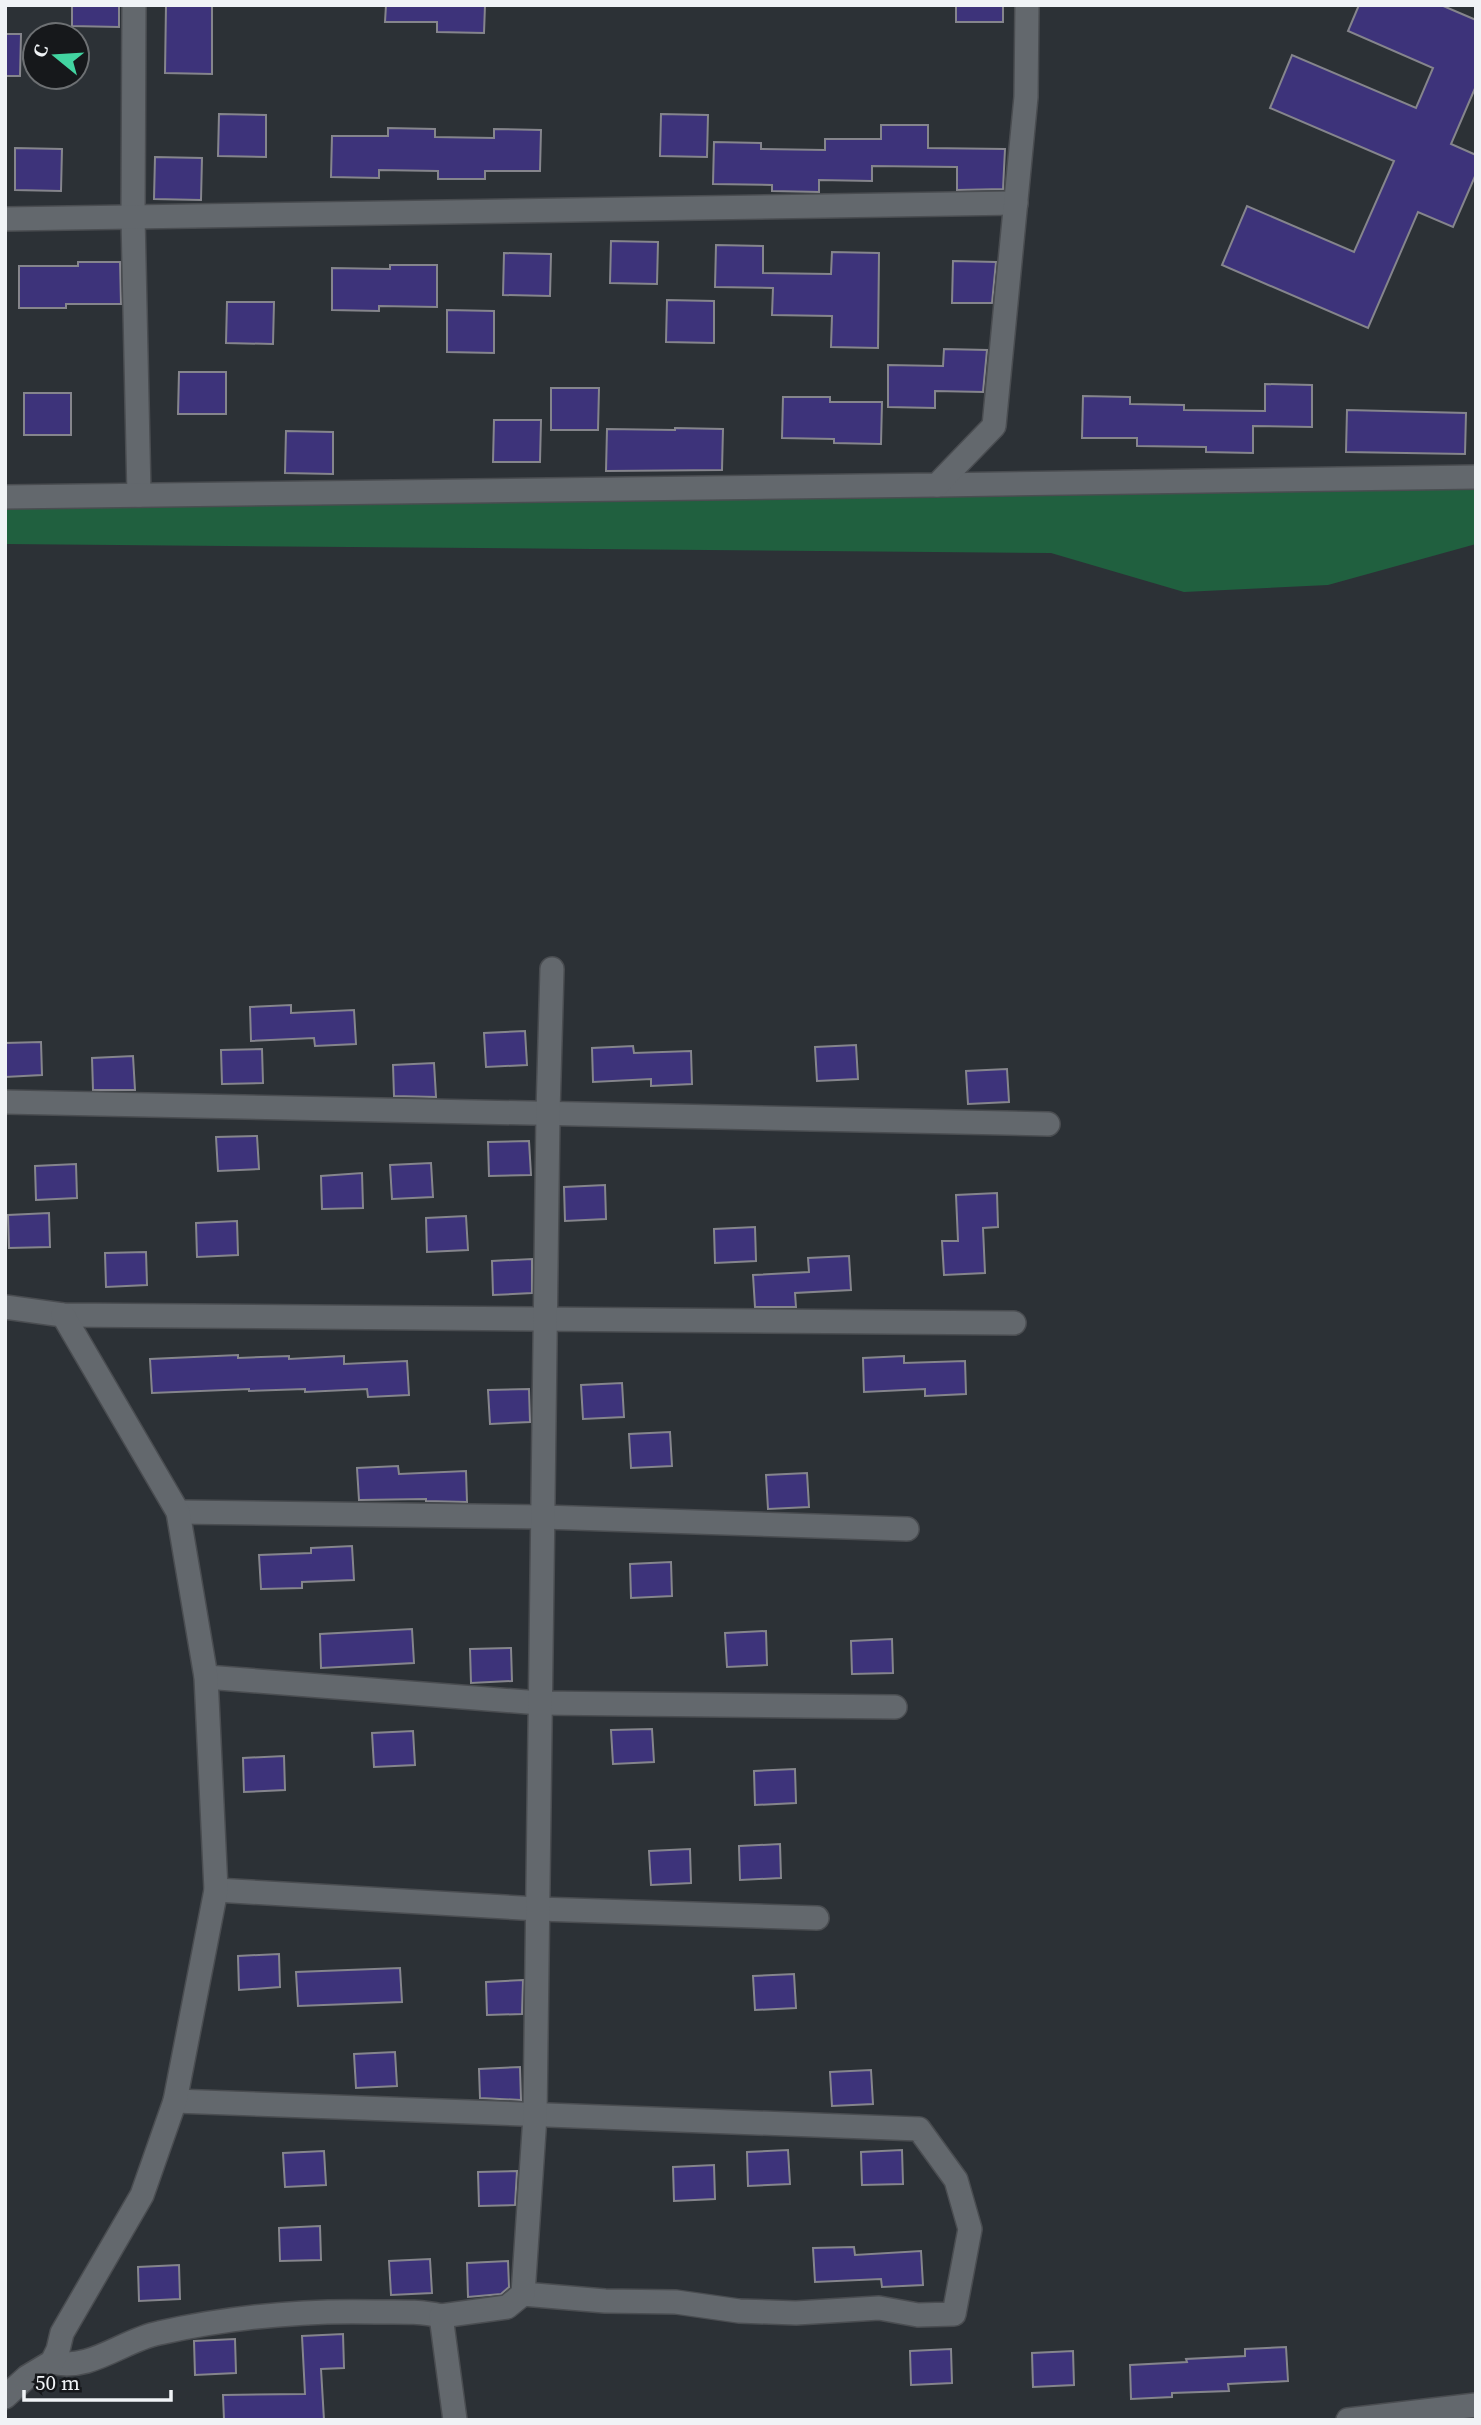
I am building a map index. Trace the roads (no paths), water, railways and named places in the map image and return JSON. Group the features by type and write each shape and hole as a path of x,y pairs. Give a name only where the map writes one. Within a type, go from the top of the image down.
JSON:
{"street":[{"path":"134,5 133,217 139,495"},
{"path":"937,485 994,426 1026,97 1027,5"},
{"path":"5,219 1016,203"},
{"path":"5,497 1476,477"},
{"path":"523,2294 535,2116 552,969"},
{"path":"5,1102 1048,1124"},
{"path":"5,1307 63,1315 1014,1323"},
{"path":"5,2397 27,2377 52,2362 62,2333 142,2195 176,2101 216,1890 206,1677 178,1512 63,1315"},
{"path":"178,1512 543,1517 907,1529"},
{"path":"206,1677 540,1703 895,1707"},
{"path":"216,1890 538,1909 817,1919"},
{"path":"52,2362 64,2365 101,2357 155,2333 238,2318 339,2311 427,2313 441,2316 507,2307 523,2294 605,2301 676,2302 739,2311 796,2313 878,2308 918,2315 954,2314 970,2229 956,2180 919,2129 176,2101"},
{"path":"441,2316 455,2420"},
{"path":"1348,2420 1476,2405"}]}
